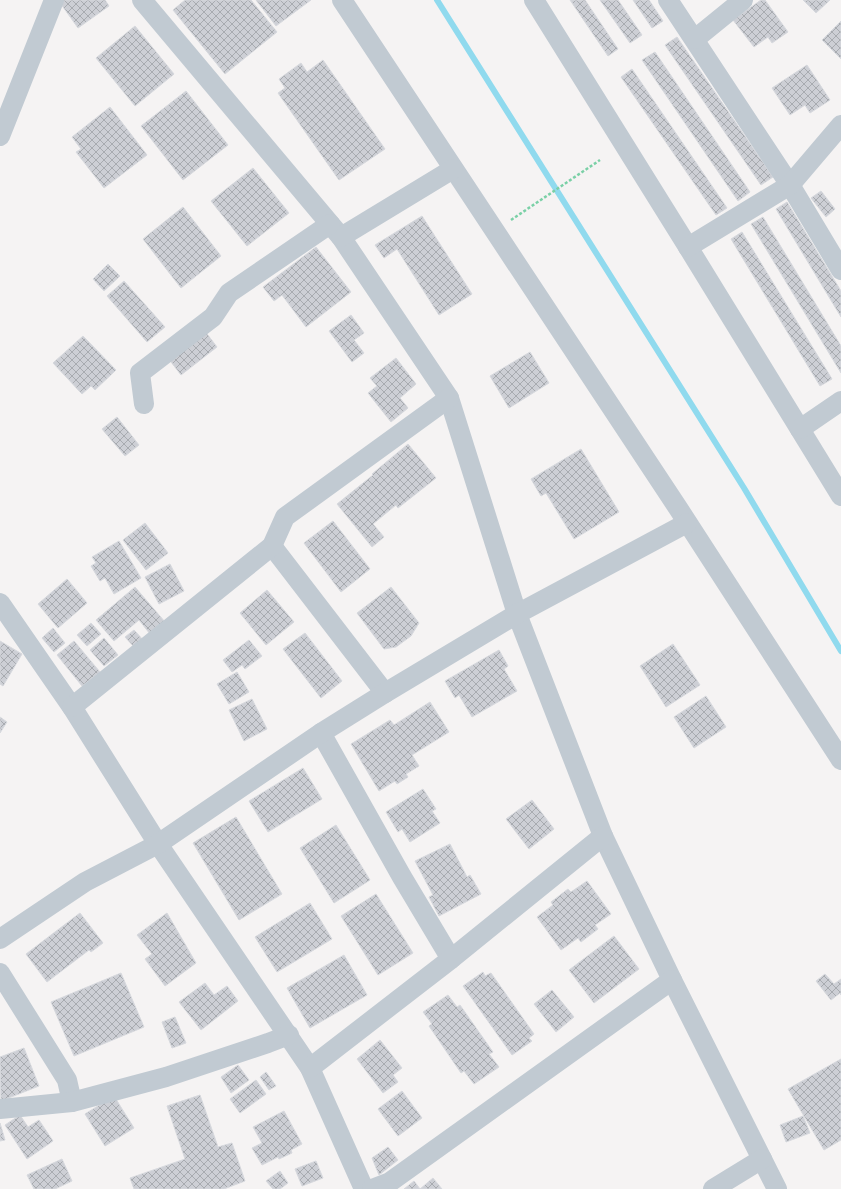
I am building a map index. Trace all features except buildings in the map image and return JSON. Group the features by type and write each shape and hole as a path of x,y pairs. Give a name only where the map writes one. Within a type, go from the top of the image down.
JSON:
{"street":[{"path":"0,136 54,0"},
{"path":"142,0 336,231 449,398 517,614 603,836 672,980 777,1189"},
{"path":"342,0 687,523 841,760"},
{"path":"534,0 841,496"},
{"path":"668,0 790,185 841,270"},
{"path":"694,39 743,0"},
{"path":"688,247 790,185 841,125"},
{"path":"144,404 140,373 213,318 229,293 336,231 453,169"},
{"path":"72,708 272,546 285,516 449,398"},
{"path":"800,429 841,401"},
{"path":"0,940 85,882 158,844 322,733 385,694 517,614 687,523"},
{"path":"272,546 385,694"},
{"path":"0,603 72,708 158,844 310,1068 364,1189"},
{"path":"322,733 402,877 451,959"},
{"path":"310,1068 451,959 603,836"},
{"path":"0,974 67,1080 72,1102"},
{"path":"372,1189 390,1182 672,980"},
{"path":"0,1109 72,1102 166,1077 289,1035"},
{"path":"713,1189 762,1159"}],"path":[{"path":"494,231 600,160"}],"waterway":[{"path":"437,0 744,488 841,651"}]}
